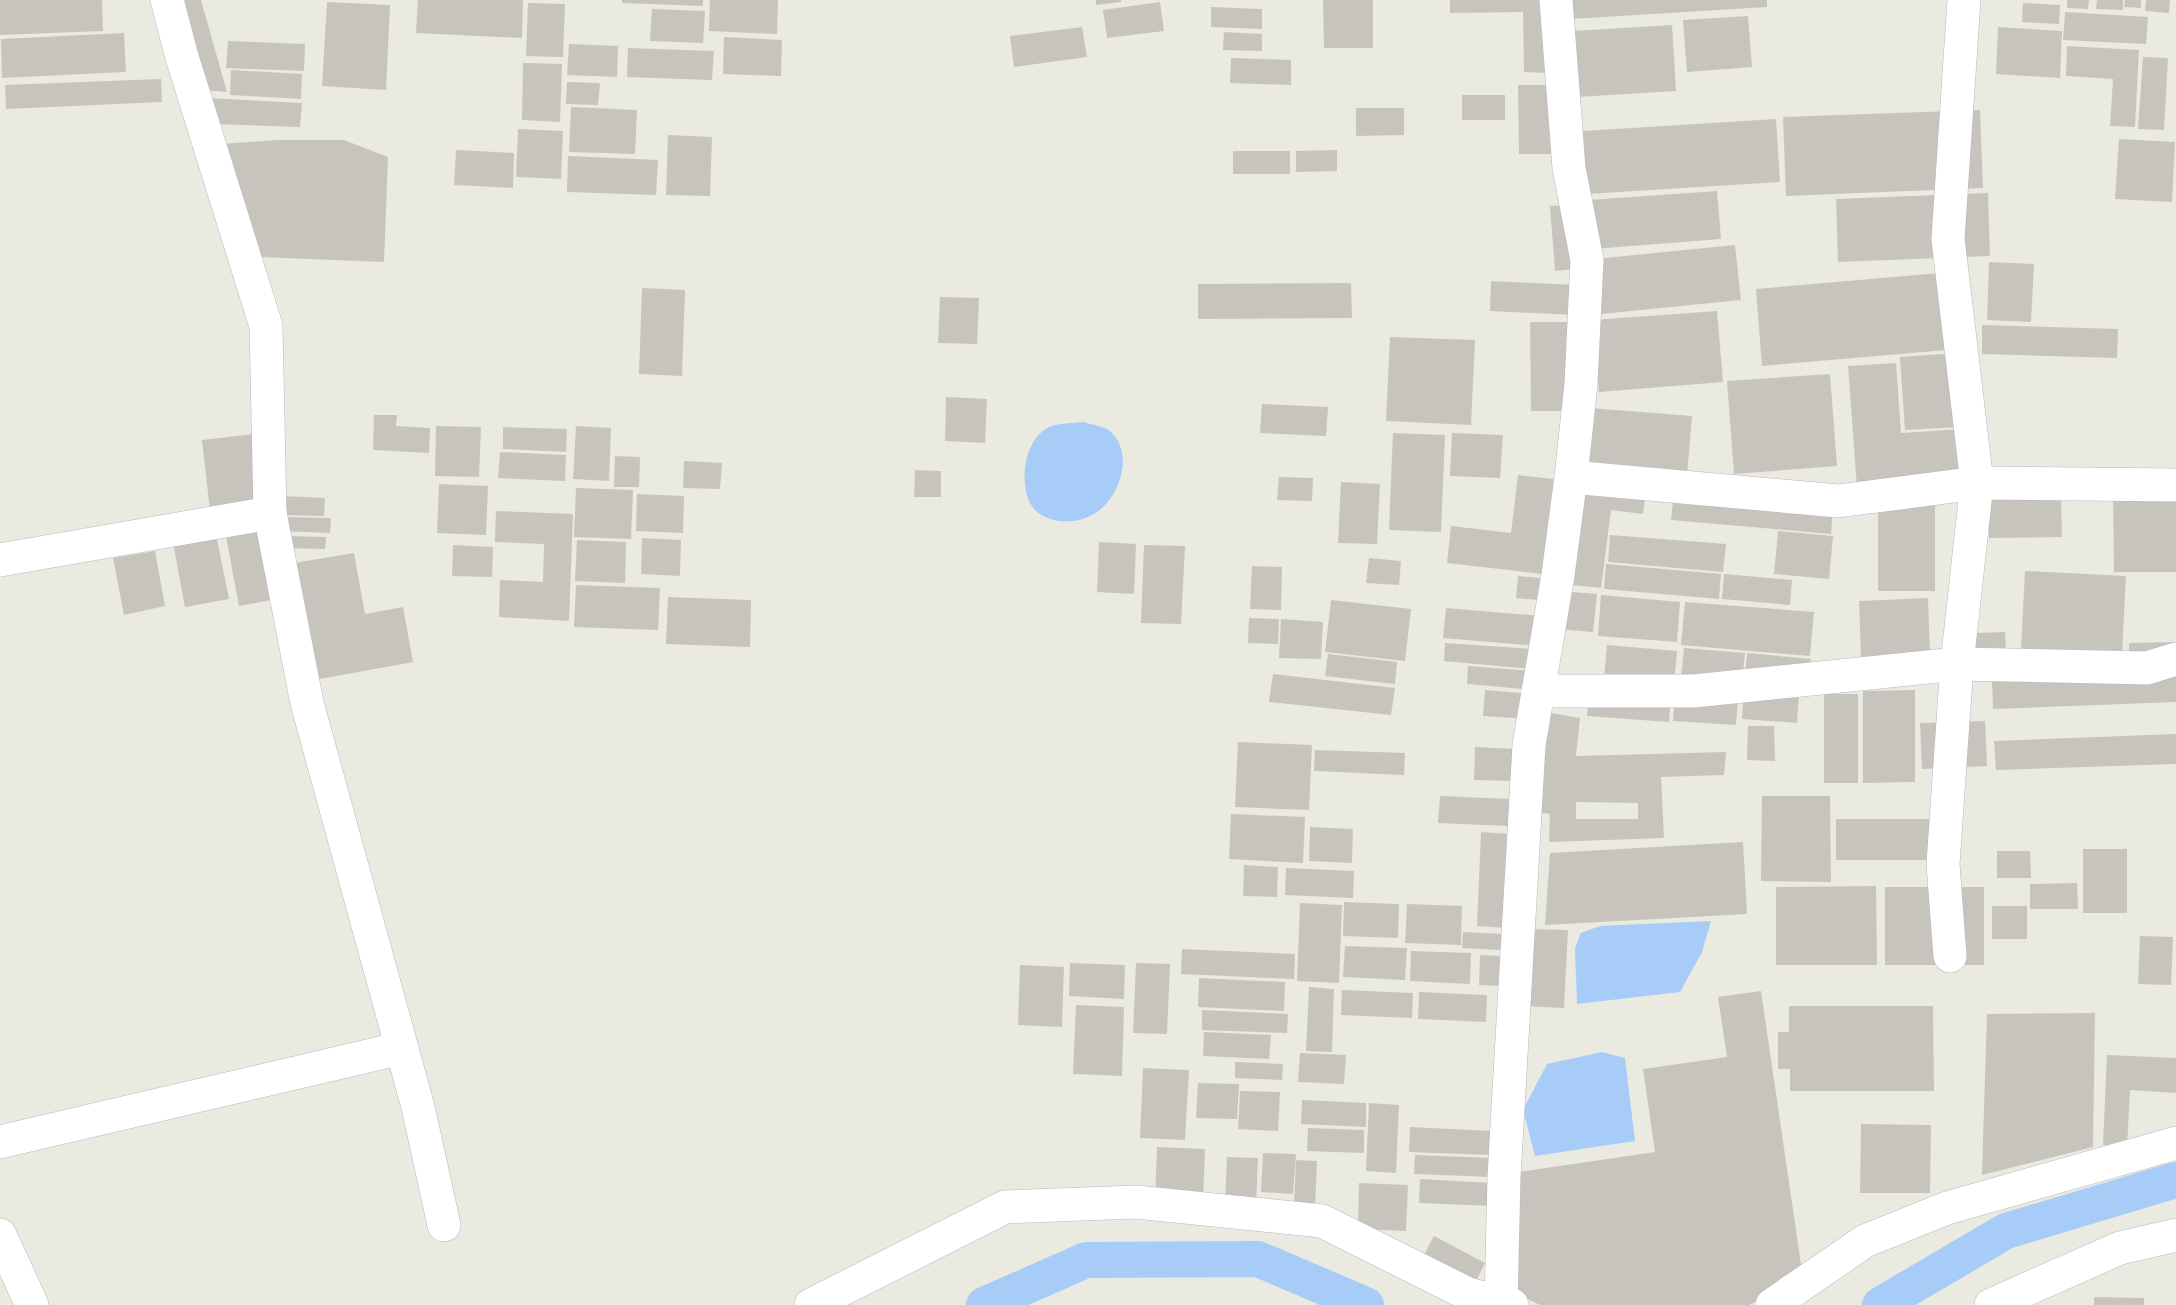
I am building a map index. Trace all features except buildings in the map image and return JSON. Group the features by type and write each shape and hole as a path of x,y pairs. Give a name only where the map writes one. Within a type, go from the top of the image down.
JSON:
{"street":[{"path":"167,0 182,57 266,326 270,513 307,703 418,1107 444,1225"},
{"path":"811,1305 1005,1207 1136,1202 1322,1221 1468,1294 1505,1303 1504,1177 1529,745 1558,575 1570,477 1581,384 1587,260 1569,168 1556,0"},
{"path":"1950,956 1943,864 1957,664 1977,483 1948,239 1964,0"},
{"path":"1570,477 1838,501 1977,483 2176,485"},
{"path":"0,560 270,513"},
{"path":"1538,691 1694,690 1957,664 2146,668 2176,659"},
{"path":"0,1142 402,1048"},
{"path":"1772,1305 1865,1241 1896,1228 1947,1208 2176,1143"},
{"path":"0,1235 32,1305"},
{"path":"1990,1305 2120,1248 2176,1235"}],"water":[{"path":"1084,422 1107,429 1118,441 1122,452 1121,477 1109,500 1100,510 1090,516 1071,521 1049,519 1036,511 1029,500 1025,476 1029,451 1042,432 1052,426"},
{"path":"1711,921 1702,952 1680,992 1577,1004 1575,948 1581,933 1600,926"},
{"path":"1602,1052 1625,1058 1635,1141 1535,1156 1523,1110 1547,1064"}],"waterway":[{"path":"1880,1305 2006,1231 2176,1180"},
{"path":"984,1305 1086,1260 1258,1259 1366,1305"}]}
